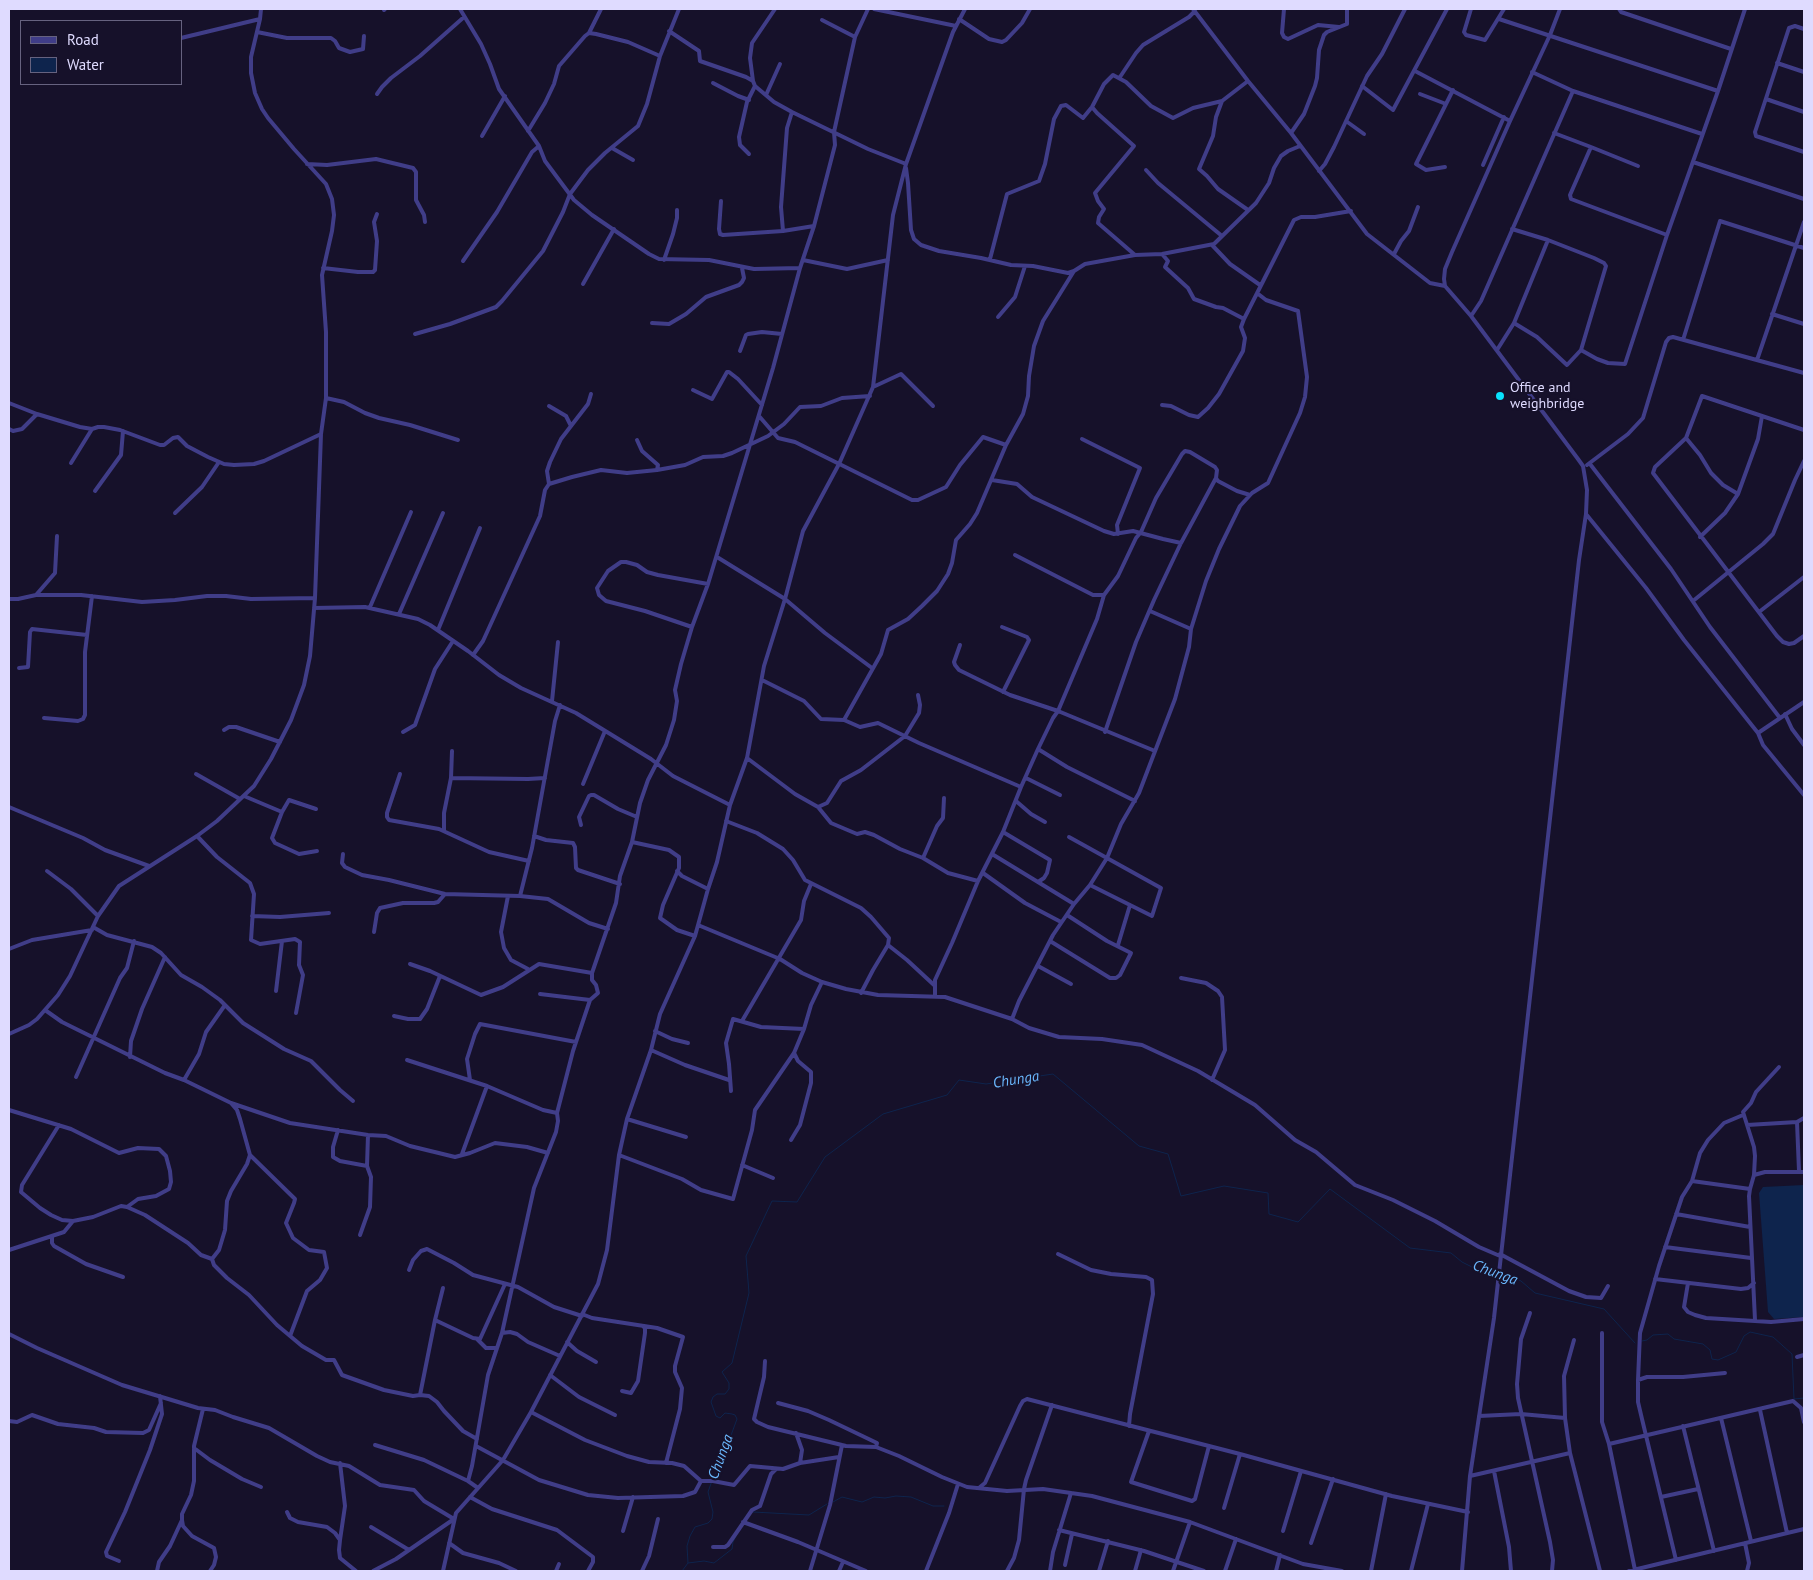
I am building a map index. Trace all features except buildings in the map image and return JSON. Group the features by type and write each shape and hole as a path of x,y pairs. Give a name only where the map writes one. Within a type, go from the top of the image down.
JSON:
{"street":[{"path":"9,1034 29,1025 45,1010 64,986 98,916 119,886 217,821 259,779 291,720 304,685 310,656 315,598 321,434 326,398 326,332 322,292 323,268 334,215 332,199 326,184 268,118 258,100 251,73 252,52 261,9"},
{"path":"460,9 481,44 494,72 496,82 546,161 570,194 592,215 649,254 664,260 709,260 754,269 800,268"},
{"path":"528,131 551,90 559,66 582,38 589,33 601,9"},
{"path":"414,334 496,306 547,247 570,194 588,170 638,126 647,104 660,56 669,31 680,9"},
{"path":"748,154 740,145 739,137 754,84 750,58 752,44 775,9"},
{"path":"468,1481 488,1375 502,1334 514,1286 534,1188 558,1121 557,1113 576,1042 590,1000 598,993 596,985 592,980 592,973 608,929 620,884 620,876 632,842 648,780 666,745 674,720 677,701 675,690 692,627 717,557 800,268 814,226 835,146 834,132 855,37 868,9"},
{"path":"874,9 956,26"},
{"path":"443,1571 456,1513 503,1460 531,1412 598,1284 605,1257 616,1188 619,1155 627,1119 651,1050 660,1014 695,936 717,862 730,805 746,758 764,666 785,599 803,531 839,464 870,396 873,386 893,215 906,165 956,26 965,9"},
{"path":"959,19 989,39 1002,42 1022,22 1030,9"},
{"path":"1284,9 1282,32 1284,37 1288,39 1306,32 1315,26 1341,27"},
{"path":"1291,133 1304,114 1315,86 1319,50 1324,34 1345,26 1348,22 1347,9"},
{"path":"1319,171 1325,164 1362,86 1382,54 1405,9"},
{"path":"1362,86 1382,100 1392,110 1415,71 1447,9"},
{"path":"1471,9 1464,31 1466,35 1485,40 1504,9"},
{"path":"1462,1571 1470,1476 1494,1318 1588,490 1582,466 1472,316 1445,286 1444,279 1445,270 1560,9"},
{"path":"1618,9 1731,49"},
{"path":"1581,350 1608,363 1625,364 1666,235 1718,91 1744,10 1737,9"},
{"path":"1120,77 1136,53 1144,45 1189,16 1194,10 1248,81 1291,133 1367,234 1430,283 1445,286"},
{"path":"377,94 390,78 420,56 464,17"},
{"path":"182,38 260,19"},
{"path":"1499,19 1718,91"},
{"path":"822,20 855,37"},
{"path":"1804,29 1795,26 1789,28 1755,132 1756,136 1804,152"},
{"path":"669,31 699,52 700,60 746,77 766,96 792,112 906,165"},
{"path":"257,32 288,38 330,38 335,41 339,48 350,52 364,48 364,36"},
{"path":"589,33 628,42 660,56"},
{"path":"1777,63 1804,72"},
{"path":"766,96 780,64"},
{"path":"1415,71 1510,121"},
{"path":"1532,72 1573,91 1702,134"},
{"path":"990,259 1007,193 1030,185 1040,179 1045,164 1050,130 1057,111 1064,104 1083,118 1110,76 1113,75 1120,77 1151,106 1171,117 1193,108 1222,101 1248,81"},
{"path":"713,83 749,100"},
{"path":"1445,167 1426,170 1416,164 1453,90"},
{"path":"1472,316 1481,301 1573,91"},
{"path":"1420,94 1446,104"},
{"path":"482,136 505,96"},
{"path":"1766,99 1804,112"},
{"path":"1222,101 1216,117 1213,136 1199,169 1218,189 1248,210"},
{"path":"1092,106 1097,113 1134,146 1097,190 1096,197 1104,210 1098,222 1135,255"},
{"path":"783,231 781,207 788,128 792,112"},
{"path":"1483,165 1504,117"},
{"path":"1346,121 1364,134"},
{"path":"1554,133 1638,166"},
{"path":"462,262 497,212 532,152 538,146"},
{"path":"906,165 911,230 914,239 921,245 933,250 990,259 1011,265 1068,273 1085,264 1135,255 1162,254 1212,245 1262,194 1282,156 1300,146"},
{"path":"1591,147 1570,198 1666,235"},
{"path":"612,148 633,160"},
{"path":"1488,152 1495,155"},
{"path":"307,164 327,165 376,159 413,168 416,172 416,200 424,215 425,222"},
{"path":"1693,162 1804,199"},
{"path":"1146,170 1158,183 1222,236"},
{"path":"721,201 718,229 720,234 723,235 783,231 814,226"},
{"path":"1394,254 1409,231 1418,207"},
{"path":"664,260 673,234 677,210"},
{"path":"1162,405 1171,406 1189,415 1198,417 1208,408 1219,394 1243,351 1245,338 1241,326 1294,220 1301,217 1315,217 1351,211"},
{"path":"323,268 373,272 375,270 377,242 374,222 378,214"},
{"path":"1683,340 1720,221 1804,248"},
{"path":"1757,360 1804,222"},
{"path":"583,284 614,229"},
{"path":"1512,229 1548,240 1606,264 1581,350 1567,365 1537,338 1514,323"},
{"path":"1497,350 1514,323 1548,240"},
{"path":"1212,245 1230,264 1260,285"},
{"path":"1162,254 1168,262 1165,267 1188,288 1194,299 1223,308 1244,319"},
{"path":"803,260 847,269 888,260"},
{"path":"998,317 1016,297 1025,266"},
{"path":"652,323 669,324 686,314 706,297 739,285 744,278 742,268"},
{"path":"844,720 881,654 888,630 911,616 936,591 944,580 952,563 956,540 974,520 1006,445 1024,410 1028,396 1034,346 1043,322 1074,270"},
{"path":"1012,1019 1019,1001 1050,941 1061,922 1090,885 1107,858 1121,824 1135,801 1175,699 1189,647 1191,630 1206,581 1219,549 1235,514 1250,496 1265,486 1271,477 1300,413 1305,398 1307,377 1298,312 1293,308 1266,300 1257,293"},
{"path":"1772,314 1804,324"},
{"path":"740,351 748,334 762,332 782,334"},
{"path":"1582,466 1590,464 1628,434 1643,418 1666,342 1673,337 1804,373"},
{"path":"692,390 712,399 727,372 729,372 762,405"},
{"path":"873,386 901,374 933,406"},
{"path":"550,484 548,471 550,462 561,439 588,404 591,394"},
{"path":"473,655 483,641 540,516 545,490 550,484 601,470 627,473 657,470 685,465 703,456 723,456 750,445 772,433 784,424 800,407 821,406 842,398 870,396"},
{"path":"1804,430 1702,396 1686,438 1655,467 1653,473 1728,573 1783,642 1794,643 1804,636"},
{"path":"326,398 344,402 379,418 410,425 458,440"},
{"path":"9,403 37,414 92,429 104,427 123,431 160,445 164,445 173,438 178,437 187,446 219,462 234,465 254,464 321,434"},
{"path":"549,406 566,416 572,426"},
{"path":"9,429 13,431 22,429 37,414"},
{"path":"759,416 778,438 795,442 908,499 918,500 946,487 983,437 1006,445"},
{"path":"1700,536 1725,513 1738,494 1758,439 1762,416"},
{"path":"71,463 92,429"},
{"path":"96,492 121,455 123,431"},
{"path":"1686,438 1700,455 1711,473 1723,485 1738,494"},
{"path":"1082,439 1140,468 1117,525 1118,534"},
{"path":"636,440 642,451 658,465 657,470"},
{"path":"934,996 935,980 978,881 1004,832 1038,749 1058,711 1097,619 1104,594 1118,576 1156,498 1184,451 1190,452 1216,468 1216,478 1181,542 1150,611 1133,651 1104,732"},
{"path":"1693,601 1773,534 1804,461"},
{"path":"175,514 202,487 219,462"},
{"path":"1590,464 1671,569 1710,627 1780,718"},
{"path":"1798,473 1804,475"},
{"path":"1216,478 1219,482 1250,496"},
{"path":"992,480 1017,484 1029,495 1040,501 1104,531 1118,534 1133,531 1141,532 1181,542"},
{"path":"370,607 411,512"},
{"path":"399,614 443,513"},
{"path":"1586,514 1646,588 1684,640 1758,733 1763,745 1804,795"},
{"path":"438,630 480,528"},
{"path":"36,595 56,573 57,536"},
{"path":"1015,555 1092,595 1104,594"},
{"path":"717,557 785,599 832,639 872,668"},
{"path":"692,627 645,610 606,601 598,595 597,588 608,571 621,562 626,562 658,575 708,584"},
{"path":"1759,612 1804,577"},
{"path":"9,599 36,595 92,596 142,602 207,596 260,600 315,598"},
{"path":"44,718 78,721 83,719 85,715 87,635 92,596"},
{"path":"314,608 370,607 418,619 438,630 514,684 576,713 687,784 730,805"},
{"path":"1150,611 1191,630"},
{"path":"1002,627 1029,639 1003,692"},
{"path":"19,668 28,667 30,632 32,630 87,635"},
{"path":"403,732 415,725 436,669 453,641"},
{"path":"552,701 558,642"},
{"path":"960,645 954,662 957,668 1003,692 1058,711 1104,732 1155,751"},
{"path":"762,680 804,701 821,719 844,720 860,727 878,723 1021,787"},
{"path":"818,807 827,803 840,781 861,770 905,736 920,713 918,695"},
{"path":"1758,733 1804,702"},
{"path":"520,896 534,836 555,720 560,705"},
{"path":"1785,714 1792,729 1804,745"},
{"path":"224,730 229,727 236,727 280,742"},
{"path":"583,784 605,732"},
{"path":"1038,749 1066,767 1135,801"},
{"path":"444,831 444,813 451,778 452,752"},
{"path":"746,758 795,794 818,807 831,822 839,827 857,834 865,832 874,835 900,849 923,858 948,873 978,881"},
{"path":"196,774 242,797 282,812"},
{"path":"400,774 387,817 394,822 444,831 489,852 529,861"},
{"path":"451,778 545,778"},
{"path":"1026,778 1060,795"},
{"path":"581,825 579,817 591,795 637,817"},
{"path":"923,858 937,826 943,818 944,798"},
{"path":"316,809 289,800 273,835 273,841 298,854 317,851"},
{"path":"1016,801 1031,814 1045,822"},
{"path":"9,806 113,853 150,866"},
{"path":"726,821 757,833 783,849 793,860 805,880 867,912 889,938 888,945 861,992"},
{"path":"1004,832 1050,860 1047,873 1038,882"},
{"path":"197,836 217,858 250,883 254,894 251,940 260,944 295,939 301,945 299,962 303,974 296,1013"},
{"path":"534,836 546,840 573,843 576,846 576,868 578,870 620,884"},
{"path":"1069,837 1161,888 1152,916 1090,885"},
{"path":"632,842 657,846 674,852 680,860 660,918 677,930 695,936"},
{"path":"343,854 342,863 344,867 354,872 444,894 541,898 554,902 582,919 608,929"},
{"path":"992,854 1074,904"},
{"path":"47,870 71,889 98,916"},
{"path":"677,872 708,888"},
{"path":"983,873 1025,903 1061,922"},
{"path":"742,1021 780,959 801,920 804,902 811,884"},
{"path":"374,932 377,913 380,908 403,903 434,903 438,902 444,894"},
{"path":"508,896 501,932 504,948 511,960 528,969"},
{"path":"1118,945 1130,905"},
{"path":"252,916 280,917 329,913"},
{"path":"1050,941 1110,978 1116,978 1120,975 1131,953 1067,915"},
{"path":"698,925 780,959 802,973 822,982 861,992 891,996 945,997 1012,1019 1029,1028 1059,1038 1102,1039 1142,1045 1212,1080 1255,1105 1295,1140 1316,1152 1355,1185 1393,1200 1435,1221 1479,1247 1500,1255 1569,1291 1586,1297 1601,1298 1608,1286"},
{"path":"9,949 32,940 92,928 107,935 152,947 165,957 180,975 202,986 243,1023 284,1049 311,1061 354,1101"},
{"path":"76,1077 126,968 134,941"},
{"path":"276,991 282,941"},
{"path":"888,945 908,960 934,985"},
{"path":"130,1057 131,1041 142,1009 165,957"},
{"path":"410,964 481,996 503,987 528,969 539,964 592,973"},
{"path":"1038,966 1070,984"},
{"path":"394,1016 420,1019 427,1009 440,976"},
{"path":"1181,978 1206,983 1218,991 1222,997 1226,1043 1223,1056 1212,1080"},
{"path":"619,1155 682,1179 701,1190 733,1199 758,1104 794,1053 804,1029 810,1004 822,982"},
{"path":"540,994 590,1000"},
{"path":"184,1080 199,1054 206,1032 226,1006"},
{"path":"45,1010 54,1018 165,1074 184,1080 231,1103 290,1123 386,1136 410,1146 455,1157 495,1143 526,1147 548,1153"},
{"path":"731,1091 727,1039 731,1020 742,1021 761,1027 804,1029"},
{"path":"470,1080 468,1059 480,1024 576,1042"},
{"path":"655,1031 672,1039 688,1043"},
{"path":"651,1050 685,1065 729,1080"},
{"path":"791,1140 800,1125 811,1083 811,1072 798,1061 794,1053"},
{"path":"407,1060 487,1086 543,1110 557,1113"},
{"path":"1755,1320 1750,1227 1750,1189 1754,1175 1754,1147 1743,1112 1751,1103 1756,1092 1779,1067"},
{"path":"462,1155 487,1086"},
{"path":"212,1259 218,1250 225,1230 227,1201 248,1164 250,1155 237,1110 231,1103"},
{"path":"9,1110 77,1131 116,1152 138,1148 159,1149 166,1156 171,1182 169,1189 156,1196 138,1199 127,1207"},
{"path":"1676,1560 1638,1402 1640,1333 1676,1214 1682,1197 1692,1181 1700,1154 1708,1140 1724,1123 1743,1115"},
{"path":"1747,1125 1797,1122 1804,1118"},
{"path":"627,1119 686,1137"},
{"path":"1797,1122 1799,1171"},
{"path":"59,1125 22,1185 21,1192 40,1208 62,1220 93,1217 121,1206 127,1207 145,1215 188,1243 201,1255 212,1259"},
{"path":"338,1130 333,1147 333,1157 340,1161 366,1166"},
{"path":"360,1235 370,1207 371,1177 366,1166 368,1135"},
{"path":"250,1155 294,1199 286,1223 293,1238 309,1250 324,1252 327,1268 320,1280 307,1291 290,1336"},
{"path":"742,1165 773,1178"},
{"path":"1754,1175 1765,1172 1804,1172"},
{"path":"1692,1181 1750,1189"},
{"path":"1676,1214 1750,1227"},
{"path":"9,1250 64,1232 73,1220"},
{"path":"52,1237 54,1246 86,1264 123,1277"},
{"path":"1665,1247 1751,1258"},
{"path":"409,1270 413,1260 421,1251 427,1249 473,1275 518,1287 565,1312 643,1326 683,1337 675,1366 675,1372 682,1388 680,1409 666,1463"},
{"path":"1058,1254 1092,1270 1111,1274 1146,1277 1152,1280 1153,1294 1131,1406 1129,1426"},
{"path":"212,1259 214,1265 249,1295 277,1325 302,1346 326,1360 334,1360 342,1375 384,1390 413,1396 420,1394 435,1399 463,1431 477,1440"},
{"path":"1655,1279 1741,1289 1748,1288 1754,1284"},
{"path":"1688,1283 1684,1306 1688,1312 1706,1318 1771,1322 1804,1319"},
{"path":"477,1340 482,1336 504,1284"},
{"path":"420,1394 442,1288"},
{"path":"1530,1313 1521,1339 1517,1384 1521,1414 1550,1542 1553,1560 1552,1571"},
{"path":"435,1320 477,1340 486,1348 497,1348"},
{"path":"622,1391 631,1392 638,1381 645,1333 643,1326"},
{"path":"502,1334 510,1332 517,1334 528,1342 560,1356"},
{"path":"1602,1333 1601,1412 1635,1570"},
{"path":"9,1334 122,1385 203,1409 215,1410 269,1428 317,1456 330,1462 340,1463 353,1468 380,1485 414,1490 424,1501 454,1519"},
{"path":"1574,1340 1564,1376 1565,1418 1570,1453 1600,1571"},
{"path":"567,1342 577,1351 596,1362"},
{"path":"1797,1357 1804,1354"},
{"path":"765,1361 764,1377 754,1419 768,1427 842,1445 876,1447 968,1487 998,1490 1024,1489 1071,1492 1092,1496 1190,1522 1304,1564 1342,1571"},
{"path":"1638,1380 1654,1376 1683,1377 1725,1373"},
{"path":"550,1375 579,1397 615,1415"},
{"path":"118,1561 107,1556 106,1552 125,1512 150,1450 162,1414 160,1396"},
{"path":"980,1487 985,1483 1023,1401 1027,1399 1386,1494 1468,1512"},
{"path":"1609,1444 1793,1401 1801,1408 1804,1422"},
{"path":"9,1421 16,1422 32,1415 58,1424 94,1428 106,1432 143,1433 149,1430 161,1402"},
{"path":"778,1403 808,1411 829,1420 877,1443 876,1447"},
{"path":"1007,1571 1014,1558 1019,1540 1024,1489 1032,1458 1052,1405"},
{"path":"203,1409 194,1448 194,1481 191,1495 182,1514 182,1520 183,1526 192,1536 214,1548 216,1557 214,1566 210,1571"},
{"path":"1760,1410 1787,1533"},
{"path":"531,1412 586,1440 614,1451 649,1462 672,1463 684,1466 701,1481 734,1485 750,1466 783,1469 800,1462 839,1457"},
{"path":"1478,1416 1521,1414 1565,1418"},
{"path":"1721,1418 1751,1541"},
{"path":"1683,1426 1714,1551"},
{"path":"1149,1431 1132,1482 1179,1498 1192,1501 1195,1499 1209,1446"},
{"path":"796,1433 802,1450 800,1462"},
{"path":"375,1445 424,1460 468,1481 478,1488"},
{"path":"810,1571 830,1505 842,1445"},
{"path":"476,1446 539,1480 581,1494 601,1497 671,1497 695,1492 701,1481"},
{"path":"194,1448 226,1469 261,1487"},
{"path":"1470,1476 1570,1453"},
{"path":"1224,1508 1240,1454"},
{"path":"340,1463 345,1506 339,1550 340,1558 356,1571"},
{"path":"713,1547 725,1547 728,1545 752,1510 760,1506 770,1474 776,1469"},
{"path":"1494,1470 1509,1547 1511,1571"},
{"path":"1283,1531 1301,1471"},
{"path":"1311,1543 1333,1479"},
{"path":"926,1571 958,1484"},
{"path":"1661,1497 1698,1489"},
{"path":"1050,1571 1058,1530 1071,1492"},
{"path":"1371,1571 1386,1494"},
{"path":"470,1497 492,1509 557,1530 594,1557 588,1571"},
{"path":"623,1531 634,1497"},
{"path":"1411,1571 1428,1504"},
{"path":"288,1512 290,1518 298,1522 327,1527 340,1540"},
{"path":"373,1571 409,1550 454,1519"},
{"path":"642,1571 649,1556 658,1519"},
{"path":"156,1571 158,1562 170,1546 182,1520"},
{"path":"743,1522 798,1542 866,1571"},
{"path":"1173,1571 1190,1522"},
{"path":"371,1527 409,1550"},
{"path":"1629,1571 1804,1529"},
{"path":"1058,1530 1142,1550 1204,1571"},
{"path":"1065,1565 1072,1534"},
{"path":"1225,1571 1236,1539"},
{"path":"1099,1571 1108,1541"},
{"path":"449,1543 463,1553 499,1563 516,1571"},
{"path":"1745,1543 1749,1563 1747,1571"},
{"path":"1135,1571 1142,1550"},
{"path":"1276,1571 1280,1555"},
{"path":"839,1571 843,1562"},
{"path":"556,1571 559,1564"}],"water":[{"path":"1804,1185 1804,1317 1774,1319 1768,1312 1759,1193 1763,1187"}],"waterway":[{"name":"Chunga","path":"682,1571 688,1563 687,1546 695,1527 708,1523 712,1519 713,1512 708,1492 714,1475 719,1471 721,1465 720,1452 723,1445 730,1438 737,1419 732,1414 725,1413 720,1418 716,1416 711,1402 717,1394 725,1394 729,1389 729,1383 722,1372 732,1363 749,1293 746,1256 772,1201 797,1202 825,1157 883,1114 947,1095 959,1080 986,1084 1053,1074 1139,1146 1168,1154 1181,1196 1224,1186 1268,1193 1269,1214 1298,1222 1330,1189 1410,1248 1451,1253 1462,1262 1474,1268 1498,1271"},
{"name":"Chunga","path":"1501,1272 1521,1281 1535,1293 1604,1309 1635,1343"},
{"name":"Chunga","path":"1642,1341 1647,1340 1653,1335 1668,1334 1674,1339 1703,1344 1710,1350 1712,1359 1718,1360 1736,1352 1744,1336 1750,1332 1773,1337 1792,1354 1794,1399 1804,1398"},
{"path":"833,1502 842,1497 862,1502 874,1497 896,1496 911,1497 933,1506 944,1506"},
{"path":"753,1512 809,1515 827,1504"},
{"path":"688,1563 704,1561 714,1563 732,1549 736,1536"}],"place":[{"name":"Office and weighbridge","path":"1500,396"}]}
